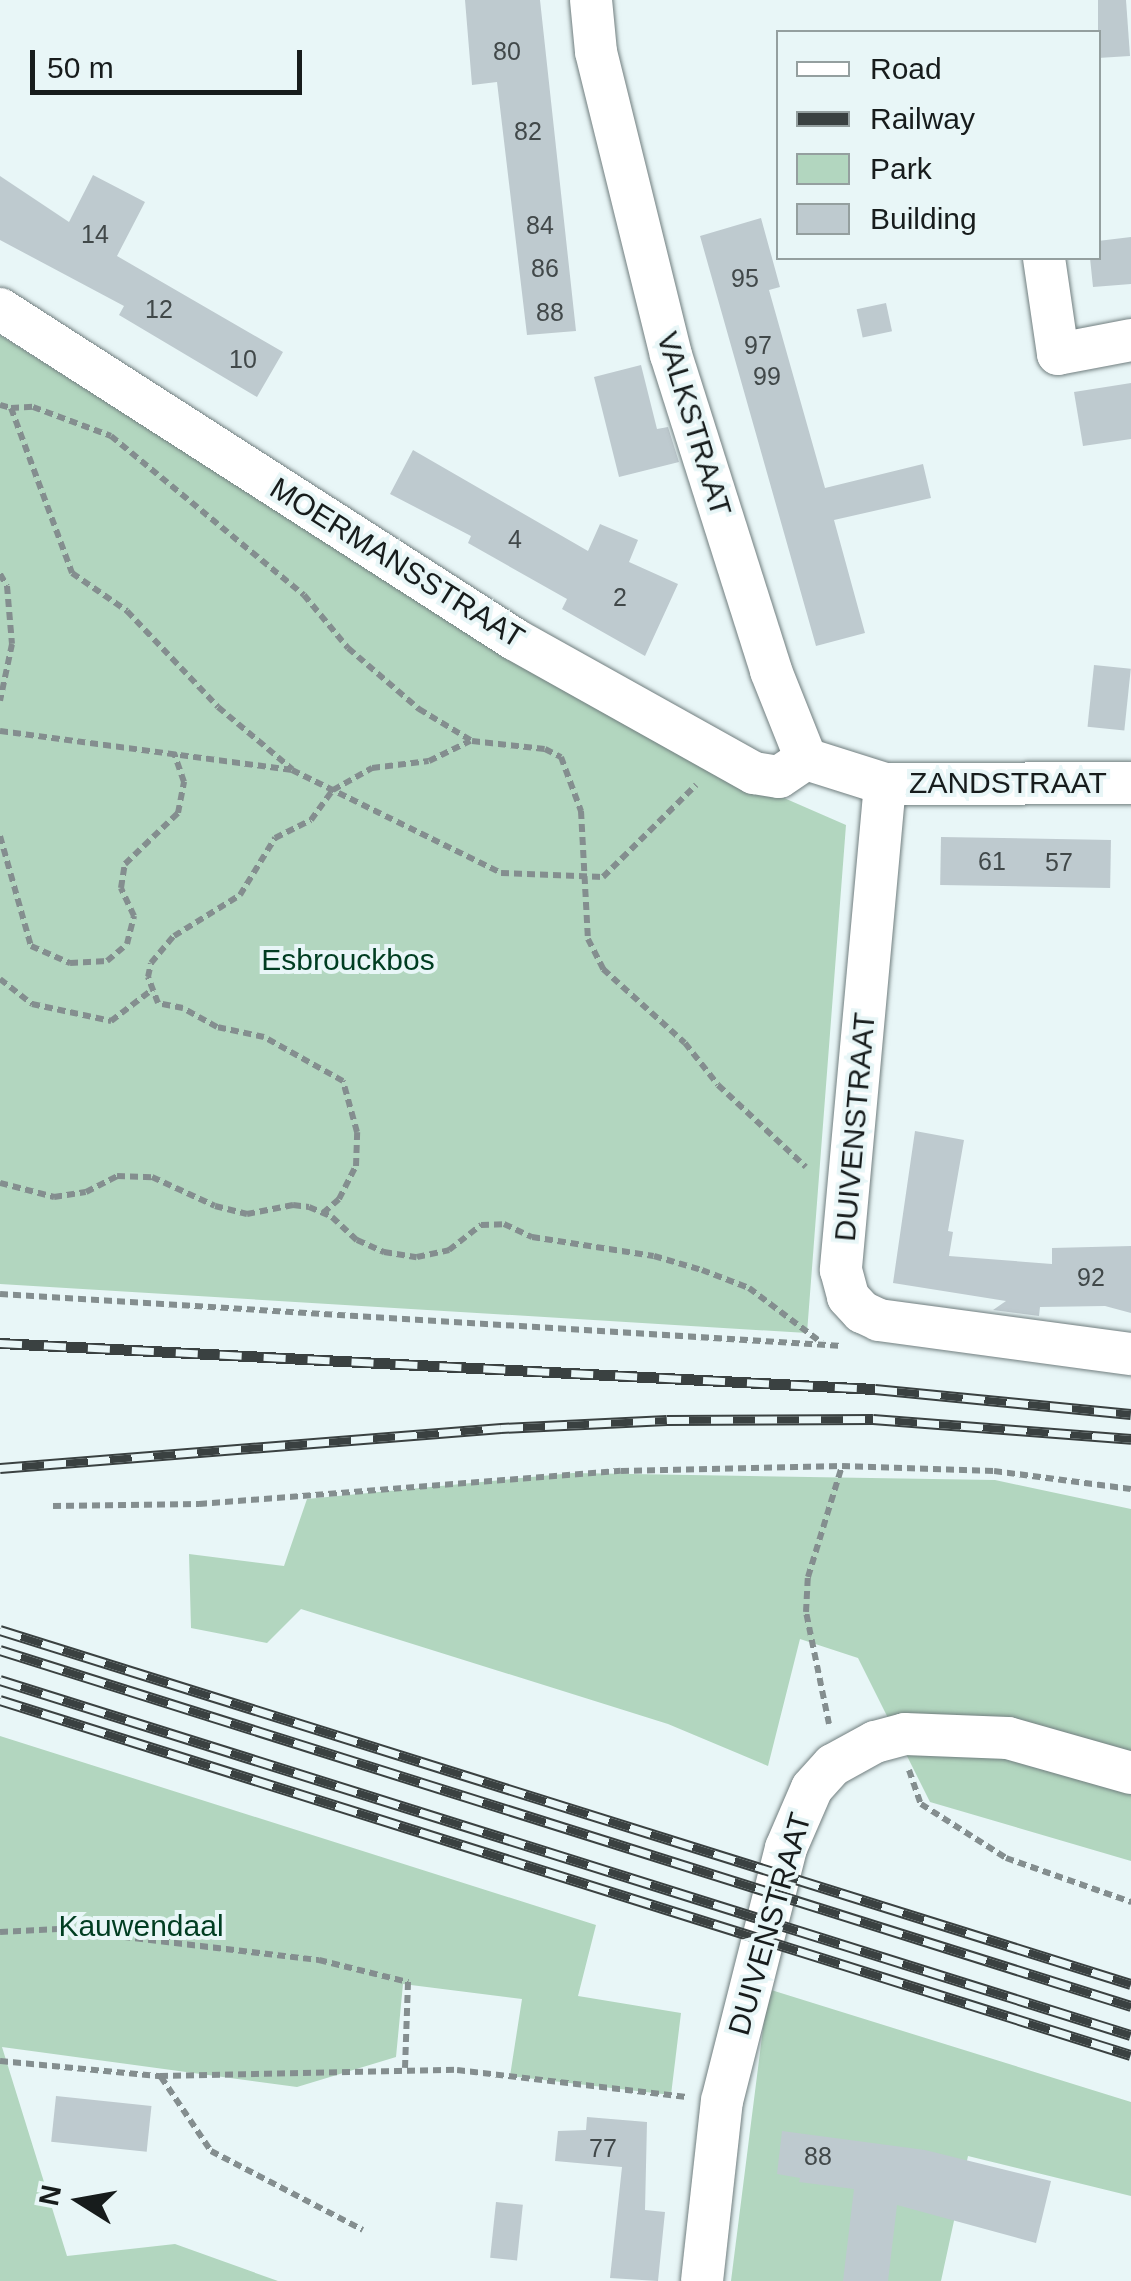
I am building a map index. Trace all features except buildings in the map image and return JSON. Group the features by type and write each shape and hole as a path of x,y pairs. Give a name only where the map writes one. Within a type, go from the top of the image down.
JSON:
{"street":[{"name":"VALKSTRAAT","path":"590,0 596,52 671,355 771,671 806,760"},
{"path":"1044,260 1058,354 1131,340"},
{"name":"MOERMANSSTRAAT","path":"0,308 514,639 754,773 779,777 806,760"},
{"path":"806,760 885,784"},
{"name":"ZANDSTRAAT","path":"885,784 1131,783"},
{"name":"DUIVENSTRAAT","path":"885,784 841,1270 848,1297 862,1312 879,1320 1131,1354"},
{"path":"833,1764 897,1736 1008,1738 1131,1773"},
{"name":"DUIVENSTRAAT","path":"702,2281 722,2102 786,1848 812,1788 833,1764"}],"path":[{"path":"0,404 33,408 111,436 304,595 348,648 404,697 472,741 545,749 560,757 581,811 588,938 603,969 685,1042 718,1086 806,1167"},
{"path":"10,408 72,573 126,611 218,707 292,770 500,873 603,878 682,802 722,754"},
{"path":"0,574 6,586 12,644 0,701"},
{"path":"0,731 292,770"},
{"path":"322,1213 340,1199 356,1166 358,1132 343,1081 264,1037 217,1027 184,1008 158,1004 148,978 151,962 174,936 240,895 275,838 311,820 333,790 372,768 430,761 472,741"},
{"path":"0,836 31,946 70,964 107,961 127,944 134,916 121,888 126,864 178,813 184,782 174,752"},
{"path":"0,978 32,1004 111,1020 153,989"},
{"path":"0,1183 54,1197 86,1192 117,1176 152,1177 215,1206 246,1214 294,1204 322,1213 356,1240 384,1252 418,1256 450,1250 481,1225 504,1224 532,1236 654,1256 750,1288 823,1344 0,1294"},
{"path":"833,1764 807,1595 816,1544 842,1466"},
{"path":"53,1506 199,1504 621,1471 842,1466 994,1471 1131,1489"},
{"path":"897,1736 921,1804 1006,1858 1131,1902"},
{"path":"0,1932 58,1929 301,1958 408,1982 405,2068"},
{"path":"0,2061 160,2076 405,2068 722,2102"},
{"path":"160,2076 211,2151 363,2230"}],"green space":[{"name":"Esbrouckbos","path":"0,335 353,558 768,791 846,825 807,1333 0,1284"},
{"path":"573,1473 995,1480 1131,1509 1131,1861 930,1802 858,1658 800,1639 768,1766 668,1724 301,1609 267,1643 191,1628 189,1554 284,1566 307,1499"},
{"name":"Kauwendaal","path":"0,1736 596,1925 578,1996 681,2013 671,2095 510,2076 522,1999 403,1984 396,2057 297,2087 2,2047 67,2256 175,2244 278,2281 0,2281"},
{"path":"768,1989 1131,2102 1131,2196 968,2156 941,2281 731,2281"}],"railway":[{"path":"0,1343 875,1389 1131,1414"},
{"path":"0,1468 501,1428 667,1420 873,1419 1131,1439"},
{"path":"0,1630 1131,1984"},
{"path":"0,1650 1131,2006"},
{"path":"0,1680 1131,2035"},
{"path":"0,1700 1131,2055"}]}
